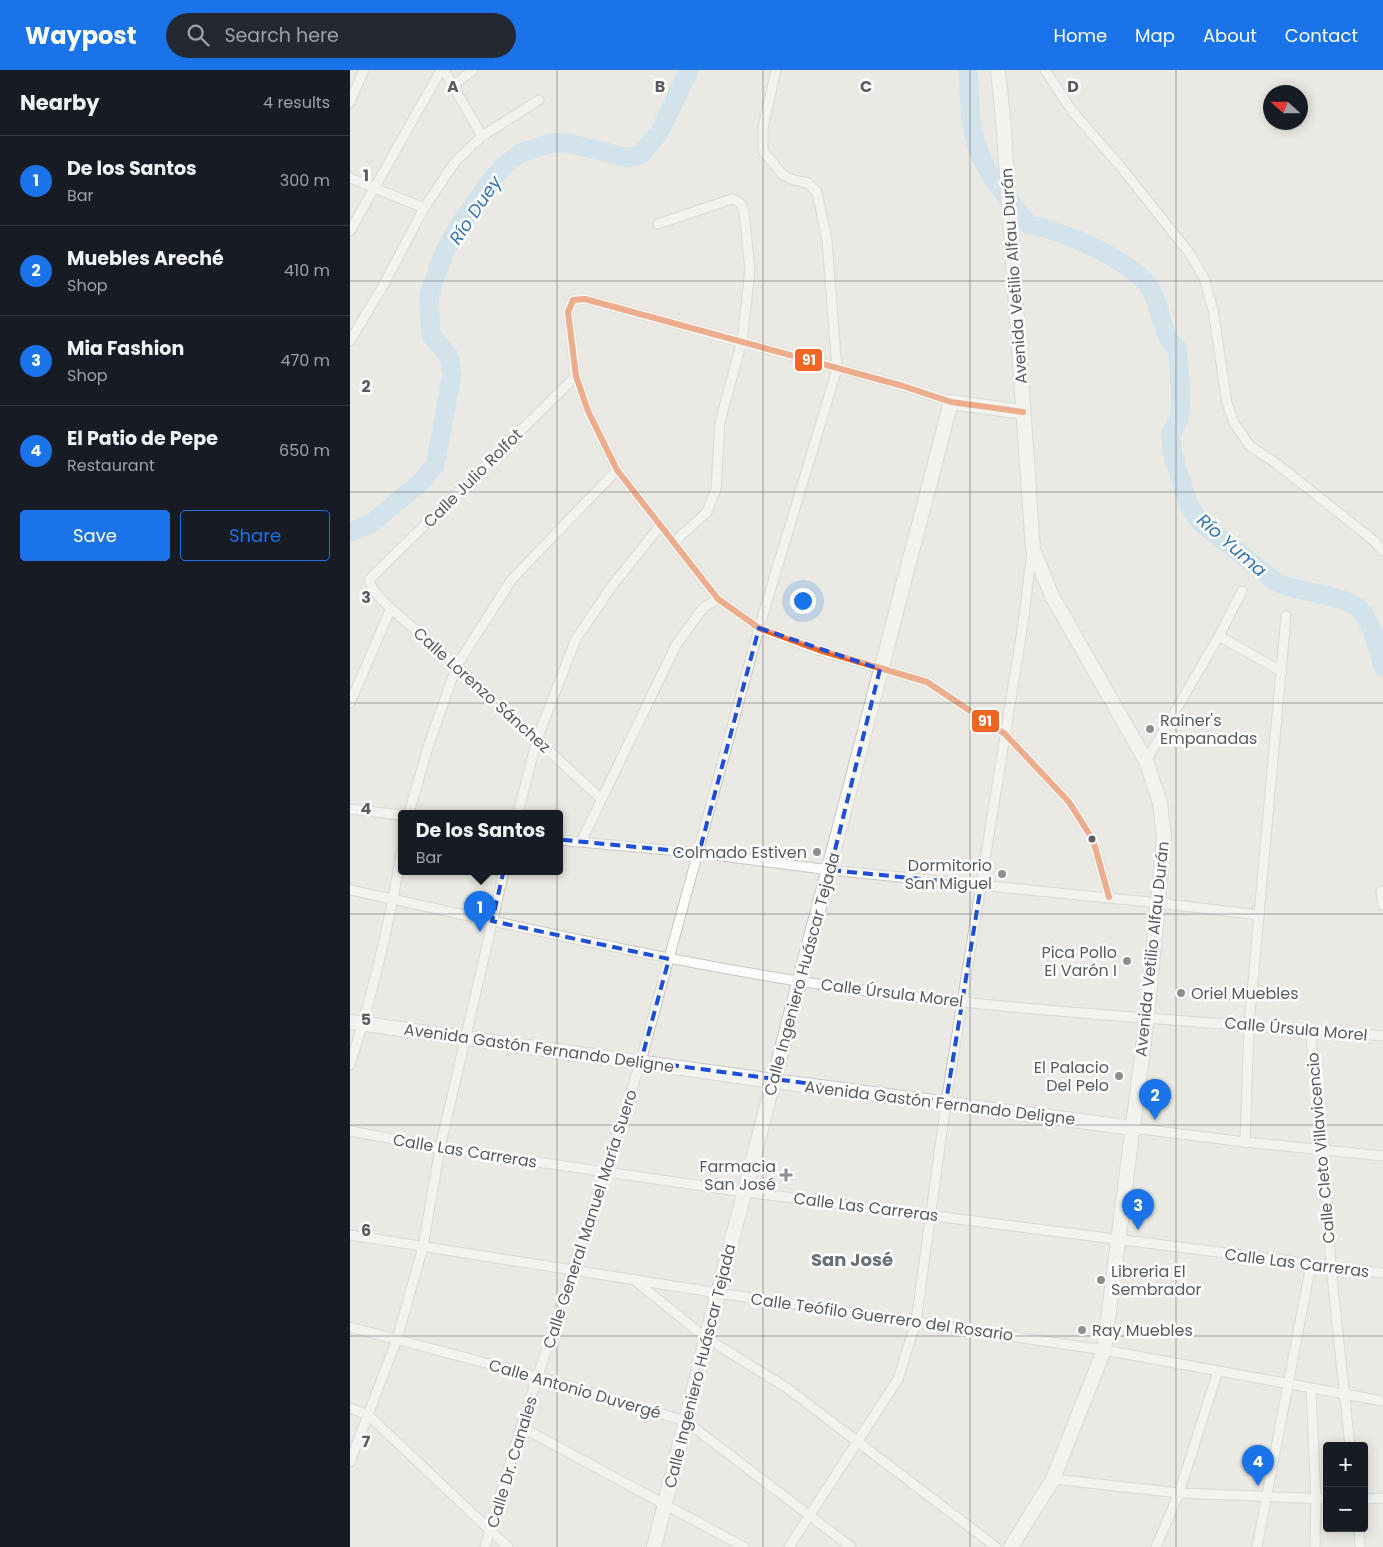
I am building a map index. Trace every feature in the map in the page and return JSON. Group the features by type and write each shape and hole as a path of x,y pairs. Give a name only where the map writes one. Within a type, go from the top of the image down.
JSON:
{"main road":[{"name":"Avenida Vetilio Alfau Durán","path":"998,70 1033,549 1052,596 1146,761 1160,803 1164,837 1147,1017 1104,1350 1053,1479 1011,1547"},
{"path":"951,402 1023,412"},
{"name":"Calle Ingeniero Huáscar Tejada","path":"654,1547 706,1338 951,402"},
{"name":"Avenida Gastón Fernando Deligne","path":"356,1023 1133,1128"}],"street":[{"path":"350,102 364,70"},
{"path":"350,231 442,70 482,136"},
{"path":"453,86 474,70"},
{"name":"Calle General Manuel María Suero","path":"539,1377 640,1061 699,853 759,628 837,369 827,240 817,192 808,183 794,180 784,174 763,151 763,128 776,70"},
{"path":"1045,70 1072,111 1120,166 1190,254 1204,278 1213,310 1227,403 1234,423 1250,446 1285,470 1373,540 1383,552"},
{"path":"350,341 383,286 424,208 455,162 482,136 539,100"},
{"path":"350,178 424,208"},
{"path":"658,224 732,199 742,204 750,270 742,341 720,422 716,489 707,512 674,542"},
{"path":"951,402 903,386 585,299 573,300 568,312 576,376 588,411 617,470 718,599 759,628 819,650 927,682 1005,734 1074,810 1092,840 1109,898"},
{"name":"Calle Julio Rolfot","path":"370,580 576,376"},
{"path":"410,810 428,744 457,666 512,579 617,470"},
{"path":"519,810 537,739 576,639 612,586 660,526"},
{"path":"789,1547 898,1379 916,1322 946,1102 1033,549"},
{"name":"Calle Lorenzo Sánchez","path":"370,580 370,588 391,608 600,798"},
{"path":"1146,761 1219,636 1242,591"},
{"path":"581,842 600,798 676,645 703,608 718,599"},
{"path":"350,703 391,608"},
{"path":"1245,1142 1249,1025 1286,616"},
{"path":"1219,636 1282,672"},
{"path":"350,809 398,815"},
{"path":"563,840 699,853 830,870 1159,903 1259,915"},
{"path":"350,1065 356,1023 394,899 398,874"},
{"path":"350,1462 397,1339 423,1248 440,1148 503,875"},
{"name":"Calle Úrsula Morel","path":"350,890 669,958 799,981 962,1002 1383,1036"},
{"path":"1381,891 1383,905"},
{"name":"Calle Cleto Villavicencio","path":"1310,1030 1324,1150 1331,1267 1350,1442"},
{"name":"Avenida Gastón Fernando Deligne","path":"1133,1128 1383,1156"},
{"name":"Calle Las Carreras","path":"350,1132 440,1148 745,1192 1119,1241 1383,1273"},
{"name":"Calle Teófilo Guerrero del Rosario","path":"350,1236 1104,1350 1383,1401"},
{"path":"1257,1547 1311,1264"},
{"path":"633,1279 706,1338 787,1388 856,1443 996,1547"},
{"name":"Calle Antonio Duvergé","path":"350,1327 539,1377 685,1421 850,1547"},
{"path":"1156,1547 1179,1492 1218,1371"},
{"name":"Calle Dr. Canales","path":"485,1547 521,1427 539,1377"},
{"path":"1311,1388 1316,1499 1315,1547"},
{"path":"350,1408 368,1415 508,1547"},
{"path":"521,1427 744,1547"},
{"path":"1053,1479 1179,1492 1267,1498 1323,1499"},
{"path":"1368,1499 1383,1498"},
{"path":"1359,1532 1360,1547"}],"highlighted area":[{"path":"759,628 880,669 830,870 981,885 946,1102 641,1061 669,959 492,921 512,835 699,853"}],"waterway":[{"name":"Río Duey","path":"350,532 372,523 422,481 435,465 452,375 449,356 431,335 429,295 444,253 455,232 490,181 505,165 521,153 551,143 568,143 629,158 641,154 659,133 689,70"},
{"name":"Río Yuma","path":"968,70 971,120 978,149 997,184 1029,225 1060,233 1098,249 1132,270 1145,282 1153,293 1168,337 1177,348 1181,390 1180,417 1171,434 1172,452 1189,506 1201,523 1276,582 1295,589 1337,598 1354,605 1365,616 1369,624 1383,667"}],"transit line":[{"name":"91","path":"1023,412 951,402 903,386 585,299 573,300 568,312 576,376 588,411 617,470 718,599 759,628 819,650 927,682 1005,734 1069,802 1093,840 1109,897"}],"place":[{"name":"Rainer's Empanadas","path":"1150,729"},
{"name":"Colmado Estiven","path":"817,852"},
{"name":"Dormitorio San Miguel","path":"1002,874"},
{"name":"De los Santos","path":"480,932"},
{"name":"Pica Pollo El Varón I","path":"1127,961"},
{"name":"Oriel Muebles","path":"1181,993"},
{"name":"El Palacio Del Pelo","path":"1119,1076"},
{"name":"Muebles Areché","path":"1155,1120"},
{"name":"Farmacia San José","path":"786,1175"},
{"name":"Mia Fashion","path":"1138,1230"},
{"name":"Libreria El Sembrador","path":"1101,1280"},
{"name":"Ray Muebles","path":"1082,1330"},
{"name":"El Patio de Pepe","path":"1258,1486"}],"district":[{"name":"San José","path":"852,1259"}]}
